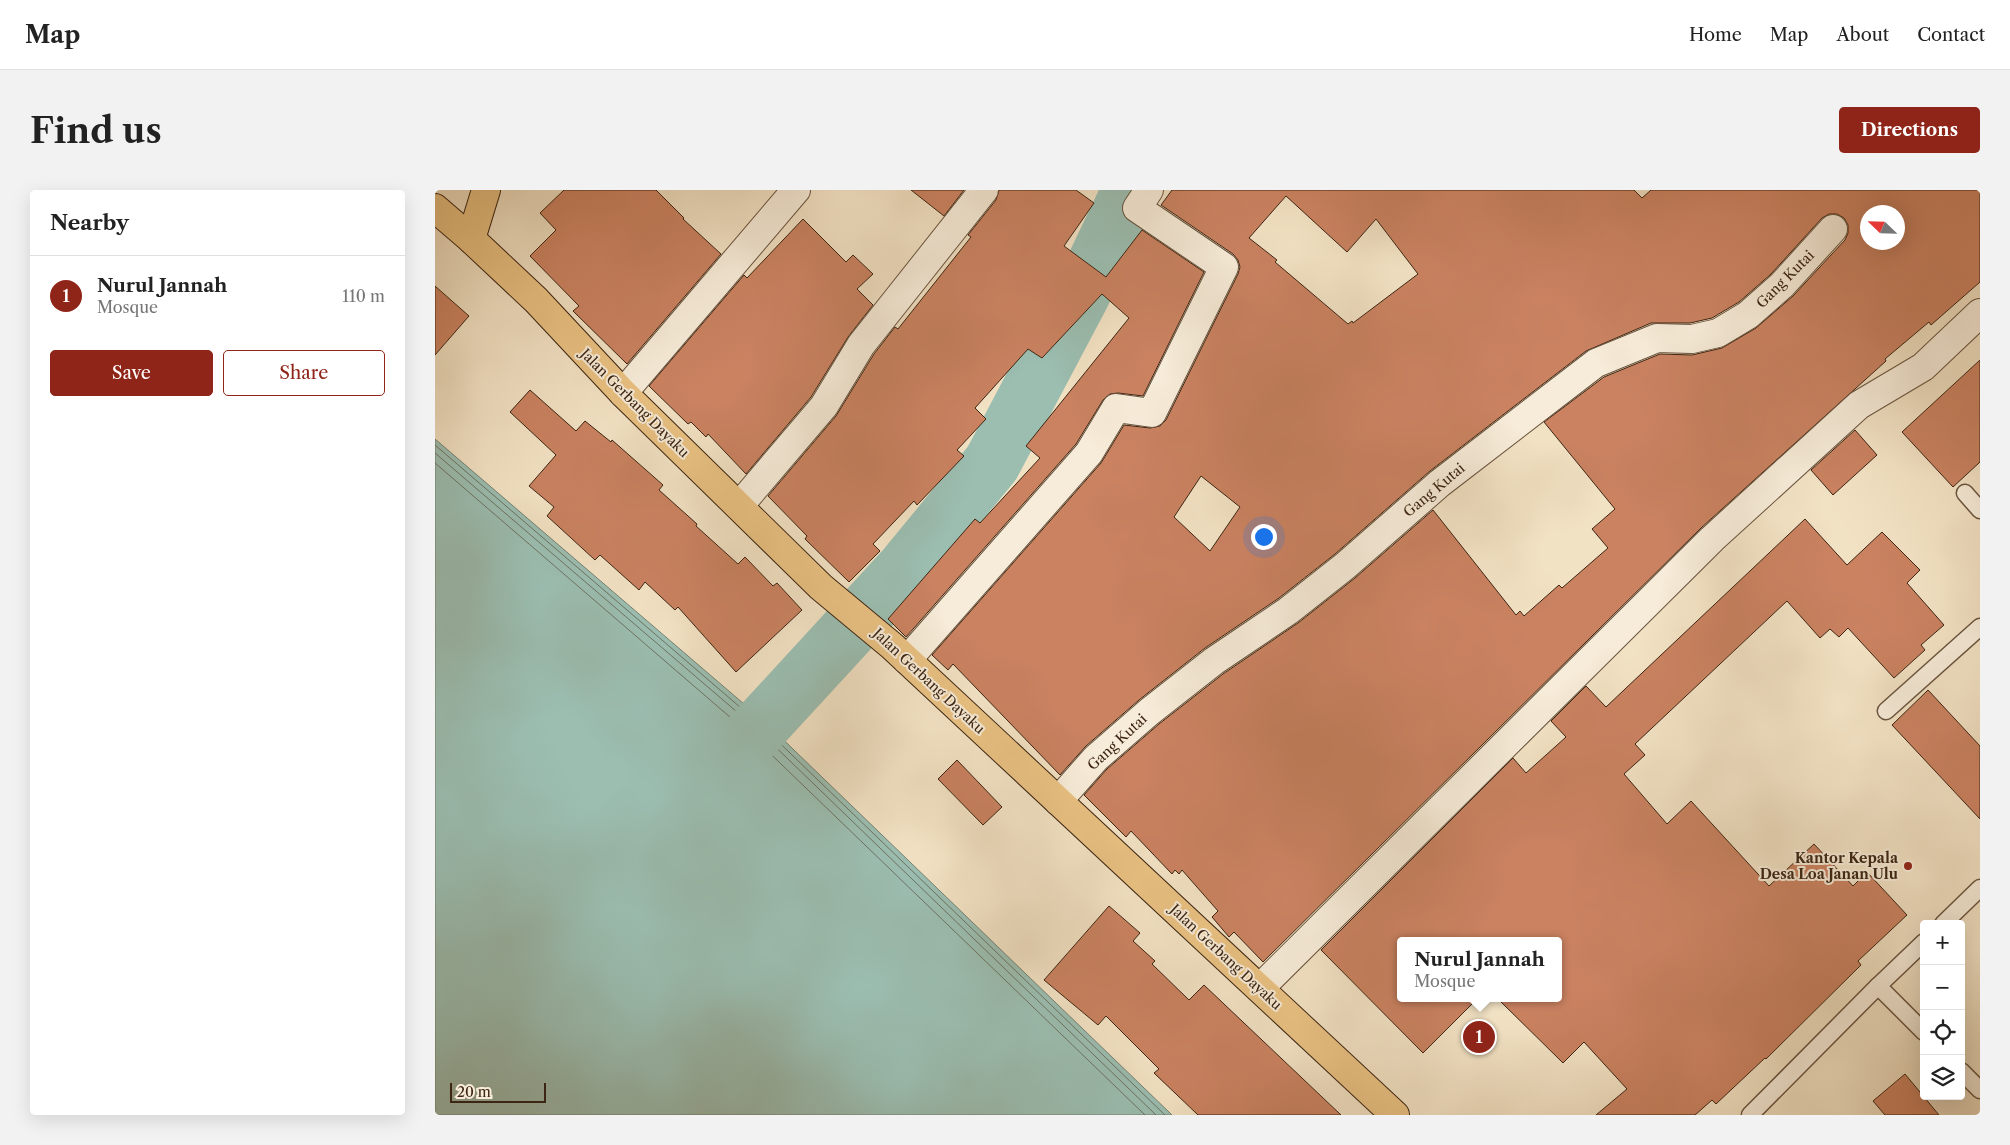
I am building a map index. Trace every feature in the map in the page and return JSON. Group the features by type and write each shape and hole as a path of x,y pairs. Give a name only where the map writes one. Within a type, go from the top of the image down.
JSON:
{"highway":[{"path":"471,239 486,190"},
{"name":"Jalan Gerbang Dayaku","path":"435,208 536,300 623,393 821,587 900,653 1395,1115"}],"street":[{"path":"623,393 796,190"},
{"path":"739,506 824,406 861,345 984,190"},
{"path":"900,653 1089,454 1116,408 1153,413 1224,267 1137,208 1149,190"},
{"name":"Gang Kutai","path":"1058,801 1097,758 1149,712 1214,661 1288,611 1345,566 1441,483 1596,363 1657,338 1693,338 1718,332 1748,315 1782,285 1833,229"},
{"path":"1260,988 1712,539 1859,405 1923,367 1980,313"}],"lane":[{"path":"1965,493 1980,510"},
{"path":"1885,711 1980,627"},
{"path":"1947,920 1980,888"},
{"path":"1750,1115 1920,946"},
{"path":"1878,986 1920,1028"},
{"path":"1965,1075 1980,1090"}],"water":[{"path":"435,439 765,722 1172,1115 435,1115"}],"building":[{"path":"564,190 656,190 683,219 721,254 627,364 573,311 579,306 530,256 556,230 540,213"},
{"path":"911,190 964,190 944,216"},
{"path":"999,190 1076,190 1094,203 1064,246 1106,277 1142,230 1204,272 1143,396 1118,393 1110,394 1103,400 1076,444 906,637 888,619 975,519 980,523 1040,458 1026,446 1129,318 1102,294 1042,358 1028,349 975,408 986,419 957,450 964,456 917,505 914,501 873,544 880,551 849,582 805,539 807,536 768,496 836,416 874,354 895,327 898,329 971,237 968,235 996,200"},
{"path":"1172,190 1634,190 1642,198 1651,190 1980,190 1980,282 1931,325 1929,322 1885,359 1886,361 1701,528 1263,962 1234,932 1229,937 1212,917 1218,911 1182,870 1179,874 1175,870 1172,874 1131,831 1126,837 1084,795 1107,769 1159,724 1223,674 1298,623 1355,578 1433,510 1516,615 1520,611 1524,616 1559,585 1562,588 1608,548 1592,529 1615,509 1544,422 1604,377 1660,354 1692,355 1722,348 1756,328 1793,296 1845,240 1848,233 1848,225 1844,218 1837,214 1829,214 1822,218 1771,274 1739,302 1712,318 1690,323 1651,323 1586,351 1430,471 1335,554 1279,598 1205,648 1139,700 1086,746 1060,775 953,664 948,670 932,655 1101,463 1124,425 1150,428 1160,426 1166,420 1238,274 1240,267 1238,260 1233,254 1161,205","holes":["1286,196 1347,252 1376,219 1418,274 1353,323 1352,321 1348,324 1275,262 1277,260 1249,238","1201,476 1240,507 1210,551 1174,517"]},
{"path":"803,219 846,262 853,255 873,274 857,289 873,305 848,337 811,397 746,474 708,434 706,437 691,422 688,424 649,386 744,275 747,278"},
{"path":"435,286 469,316 435,355"},
{"path":"1980,360 1980,462 1953,487 1902,432"},
{"path":"530,390 576,431 585,421 611,442 612,440 663,485 659,490 738,564 745,557 773,586 777,583 802,610 736,672 678,607 675,610 645,582 639,590 600,555 595,560 547,516 554,507 529,486 556,455 510,412"},
{"path":"1855,430 1877,455 1833,495 1811,470"},
{"path":"1805,519 1847,565 1882,532 1920,570 1907,583 1944,625 1921,645 1925,650 1894,678 1848,628 1839,637 1830,629 1820,638 1787,601 1635,744 1645,755 1624,774 1667,824 1691,801 1769,886 1814,844 1853,886 1867,872 1907,915 1858,961 1861,965 1766,1059 1716,1104 1712,1100 1695,1115 1596,1115 1627,1089 1584,1042 1563,1063 1501,1002 1562,1002 1562,937 1397,937 1397,1002 1474,1002 1423,1053 1321,950 1513,758 1526,773 1566,737 1551,721 1586,686 1606,707"},
{"path":"1928,690 1980,746 1980,819 1892,725"},
{"path":"957,760 1002,807 983,825 938,779"},
{"path":"1109,906 1140,933 1133,941 1155,961 1152,964 1189,1000 1204,985 1341,1115 1198,1115 1154,1073 1159,1069 1106,1016 1098,1025 1044,980"},
{"path":"1905,1074 1920,1092 1920,1100 1927,1100 1939,1115 1885,1115 1873,1101"}],"waterway":[{"path":"711,780 905,569 992,463 1081,295 1131,190"}],"place":[{"name":"Kantor Kepala Desa Loa Janan Ulu","path":"1908,866"},
{"name":"Nurul Jannah","path":"1479,1037"}]}
